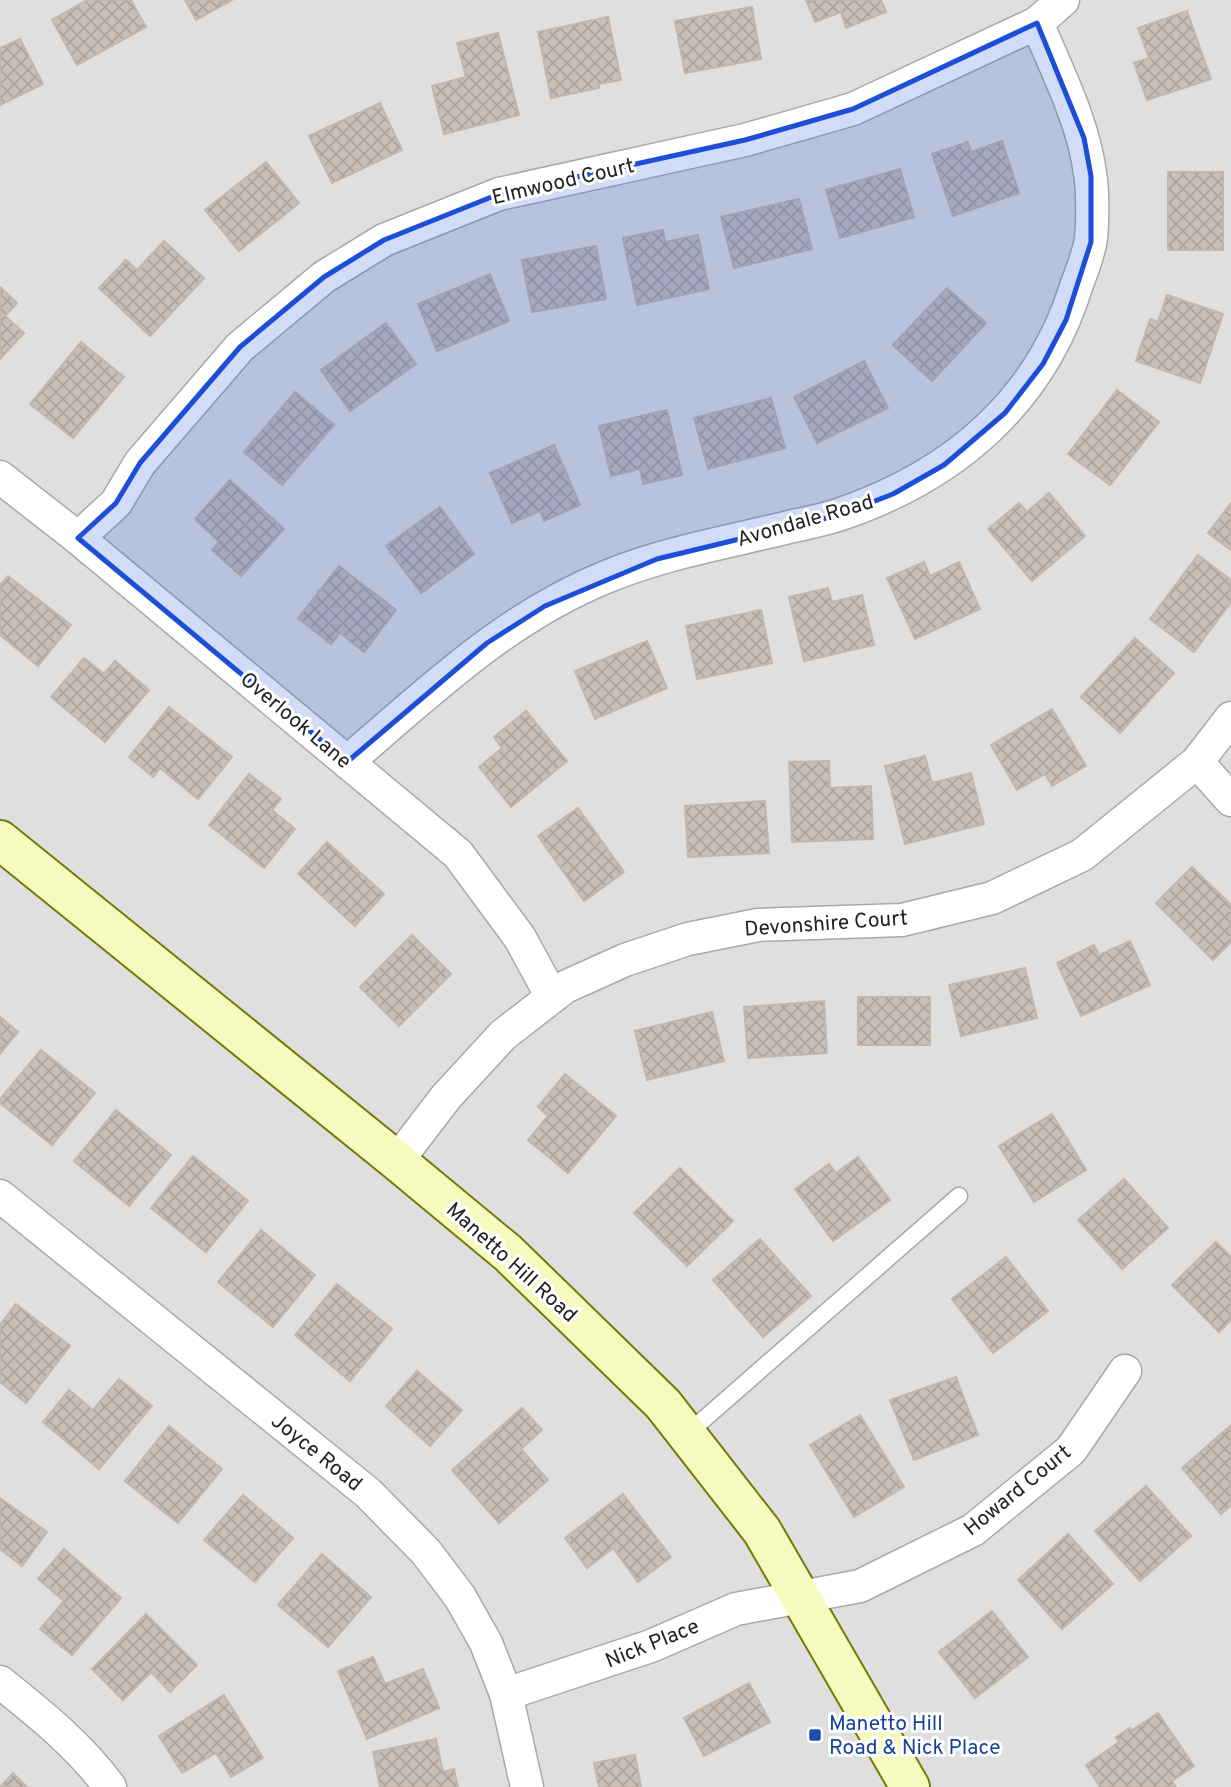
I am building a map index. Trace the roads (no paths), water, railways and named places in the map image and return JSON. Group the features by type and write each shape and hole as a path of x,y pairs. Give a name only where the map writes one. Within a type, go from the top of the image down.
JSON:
{"main road":[{"name":"Manetto Hill Road","path":"0,840 508,1254 663,1404 762,1531 911,1787"}],"street":[{"name":"Elmwood Court","path":"78,538 116,503 140,463 240,347 324,277 384,240 499,194 745,140 853,109 1037,23 1063,0"},
{"name":"Avondale Road","path":"346,762 487,643 545,606 606,577 657,559 839,515 892,494 944,465 1006,413 1043,364 1066,320 1091,242 1091,176 1084,138 1037,23"},
{"name":"Overlook Lane","path":"0,477 78,538 458,854 520,938 552,997"},
{"name":"Devonshire Court","path":"397,1161 446,1097 503,1035 565,987 625,960 688,939 758,925 902,920 992,898 1082,855 1197,762 1231,718"},
{"path":"1197,762 1231,800"},
{"name":"Joyce Road","path":"0,1196 368,1493 426,1552 460,1597 486,1643 506,1694 527,1787"},
{"name":"Howard Court","path":"799,1597 860,1586 973,1530 1071,1450 1125,1371"},
{"name":"Nick Place","path":"506,1694 651,1646 736,1609 799,1597"},
{"path":"0,1682 58,1730 92,1763 110,1787"}],"lane":[{"path":"687,1434 959,1196"}],"place":[{"name":"Manetto Hill Road & Nick Place","path":"815,1735"}]}
